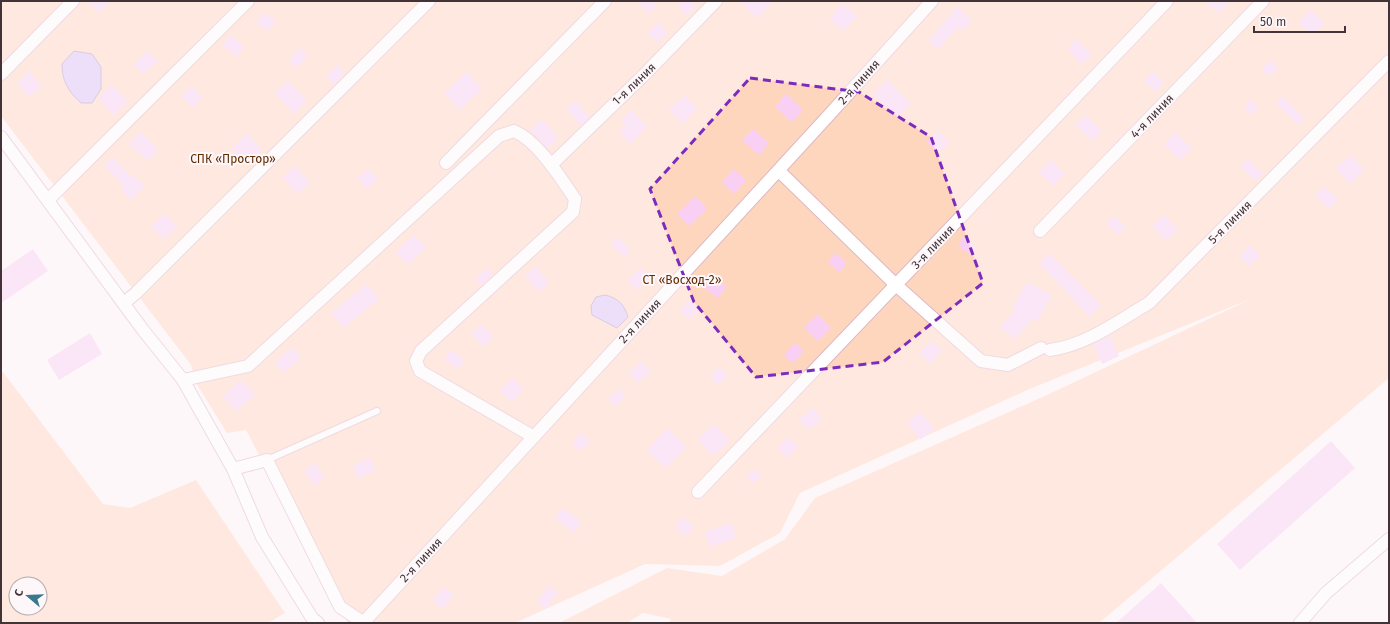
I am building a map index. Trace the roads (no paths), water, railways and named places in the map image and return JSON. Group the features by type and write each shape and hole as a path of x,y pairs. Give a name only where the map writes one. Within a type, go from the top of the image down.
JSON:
{"street":[{"path":"1,74 73,1"},
{"path":"48,200 248,1"},
{"path":"124,303 136,293 429,1"},
{"path":"446,163 605,1"},
{"name":"1-я линия","path":"551,164 643,76 716,1"},
{"name":"2-я линия","path":"363,623 932,1"},
{"name":"3-я линия","path":"698,492 1167,1"},
{"name":"4-я линия","path":"1040,231 1263,1"},
{"name":"5-я линия","path":"779,170 896,285 981,361 1008,365 1046,349 1068,348 1103,331 1149,302 1389,61"},
{"path":"183,380 248,366 499,136 514,131 522,134 551,164 575,199 573,212 421,351 416,361 420,371 534,437"},
{"path":"1,137 183,380 233,469 262,537 312,618 318,623"},
{"path":"233,469 267,460 340,607 363,623"},
{"path":"1300,623 1326,593 1389,539"}],"lane":[{"path":"267,460 376,411"}],"park label":[{"name":"СПК «Простор»","path":"233,159"},
{"name":"СТ «Восход-2»","path":"682,280"}]}
